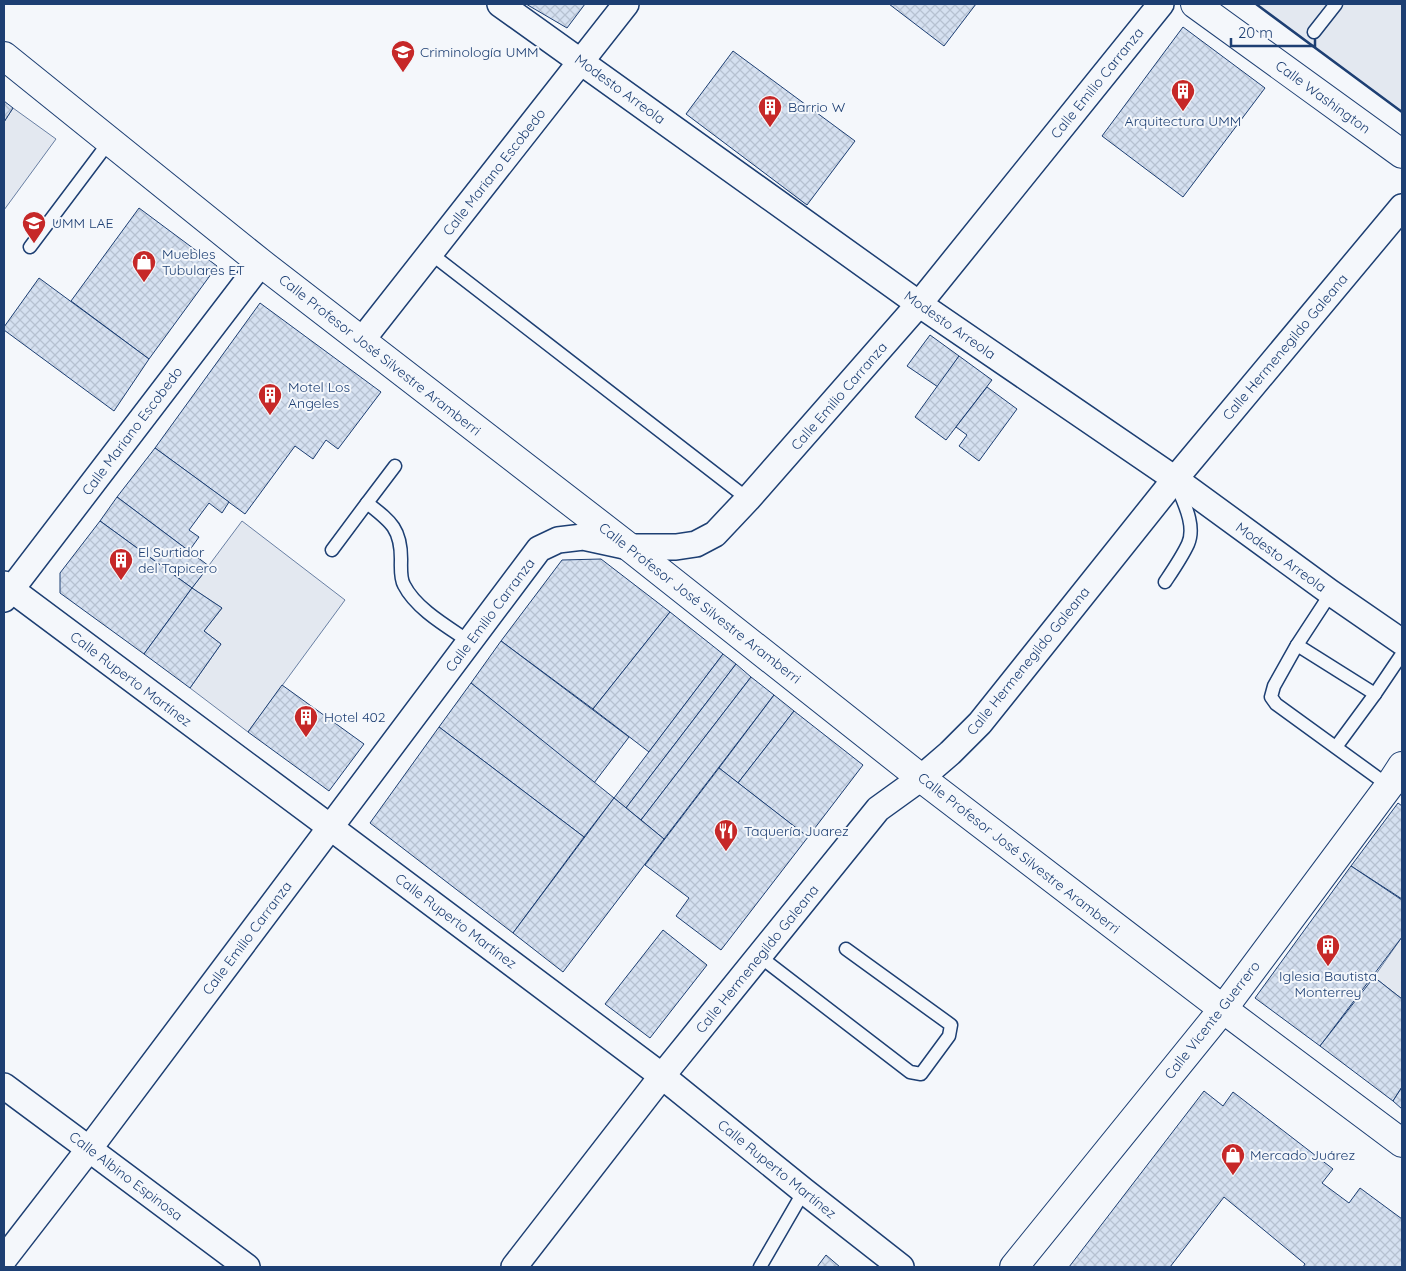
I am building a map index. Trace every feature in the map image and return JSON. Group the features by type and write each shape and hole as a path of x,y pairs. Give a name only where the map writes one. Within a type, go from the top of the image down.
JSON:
{"main road":[{"name":"Calle Washington","path":"1195,4 1402,154"},
{"name":"Calle Profesor José Silvestre Aramberri","path":"4,56 261,263 629,547 921,778 1402,1143"},
{"name":"Calle Vicente Guerrero","path":"1014,1267 1223,1009 1398,772"}],"street":[{"name":"Modesto Arreola","path":"500,4 919,304 1175,479 1330,593 1402,642"},
{"name":"Calle Mariano Escobedo","path":"362,340 626,4"},
{"name":"Calle Emilio Carranza","path":"4,1259 89,1149 539,549 558,540 583,537 629,547 676,548 696,544 716,534 919,304 1161,4"},
{"name":"Calle Hermenegildo Galeana","path":"514,1267 662,1076 878,809 921,778 980,723 1175,479 1402,207"},
{"name":"Calle Mariano Escobedo","path":"6,591 261,263"},
{"name":"Calle Ruperto Martínez","path":"6,591 330,827 662,1076 901,1267"},
{"name":"Calle Albino Espinosa","path":"4,1086 246,1267"}],"lane":[{"path":"1314,32 1336,4"},
{"path":"30,247 109,142"},
{"path":"430,253 748,499"},
{"path":"332,550 395,466"},
{"path":"1165,582 1188,544 1191,535 1185,504 1175,479"},
{"path":"367,504 395,528 401,545 402,583 409,594 418,604 470,642"},
{"path":"1330,593 1297,645 1274,686 1271,696 1276,704 1336,747 1398,772"},
{"path":"1297,645 1375,694"},
{"path":"1336,747 1402,654"},
{"path":"759,956 910,1072 921,1074 949,1036 951,1025 846,949"},
{"path":"760,1267 804,1191"}],"shaded area":[{"path":"1256,4 1402,4 1402,112"},
{"path":"13,108 56,139 4,210 4,122"},
{"path":"242,521 345,600 248,732 190,688 221,644 204,631 222,608 192,588"},
{"path":"1402,937 1402,999 1374,977"}],"building":[{"path":"526,4 585,4 567,28"},
{"path":"889,4 976,4 944,46"},
{"name":"Arquitectura UMM","path":"1183,27 1265,88 1183,197 1102,136"},
{"name":"Barrio W","path":"733,51 855,141 807,205 686,114"},
{"path":"4,101 13,108 4,122"},
{"name":"Muebles Tubulares ET","path":"139,208 217,266 149,359 71,301"},
{"path":"39,278 149,359 114,411 4,330 4,327"},
{"name":"Motel Los Angeles","path":"260,303 381,392 338,449 326,440 313,459 295,446 245,514 155,448"},
{"path":"930,335 959,356 938,387 907,366"},
{"path":"959,356 992,380 946,440 915,417"},
{"path":"987,387 1017,409 979,461 959,446 967,435 956,427"},
{"path":"155,448 229,502 222,513 209,503 189,530 199,537 189,551 117,497"},
{"path":"117,497 209,566 192,588 100,521"},
{"name":"El Surtidor del Tapicero","path":"100,521 192,588 144,654 60,593 60,573"},
{"path":"601,559 670,612 593,709 501,641 562,560"},
{"path":"192,588 222,608 204,631 221,644 190,688 144,654"},
{"path":"670,612 723,654 649,752 593,709"},
{"path":"501,641 629,737 594,783 471,683"},
{"path":"723,654 736,664 626,808 614,798"},
{"path":"736,664 751,677 641,820 626,808"},
{"path":"751,677 774,695 664,839 641,820"},
{"path":"471,683 614,798 584,837 439,727"},
{"name":"Hotel 402","path":"282,685 364,744 329,791 248,732"},
{"path":"774,695 794,711 738,783 719,768"},
{"path":"794,711 863,765 808,837 738,783"},
{"path":"439,727 584,837 513,933 370,823"},
{"name":"Taquería Juarez","path":"719,768 808,837 721,950 676,916 689,898 645,865"},
{"path":"614,798 664,839 563,972 513,933"},
{"path":"1398,803 1402,806 1402,899 1351,866"},
{"name":"Iglesia Bautista Monterrey","path":"1351,866 1402,900 1402,937 1320,1046 1255,998"},
{"path":"663,930 707,965 650,1038 605,1004"},
{"path":"1374,977 1402,999 1402,1087 1393,1101 1320,1046"},
{"path":"1402,1087 1402,1109 1393,1101"},
{"name":"Mercado Juárez","path":"1204,1091 1223,1106 1233,1092 1333,1169 1322,1183 1349,1203 1360,1188 1402,1219 1402,1267 1303,1267 1305,1264 1224,1197 1170,1267 1069,1267"},
{"path":"826,1255 840,1267 817,1267"}],"wall":[{"path":"1256,4 1402,112"}],"place":[{"name":"Criminología UMM","path":"403,73"},
{"name":"Arquitectura UMM","path":"1183,112"},
{"name":"Barrio W","path":"770,128"},
{"name":"UMM LAE","path":"34,244"},
{"name":"Muebles Tubulares ET","path":"144,283"},
{"name":"Motel Los Angeles","path":"270,416"},
{"name":"El Surtidor del Tapicero","path":"121,581"},
{"name":"Hotel 402","path":"306,738"},
{"name":"Taquería Juarez","path":"726,852"},
{"name":"Iglesia Bautista Monterrey","path":"1328,967"},
{"name":"Mercado Juárez","path":"1233,1176"}]}
